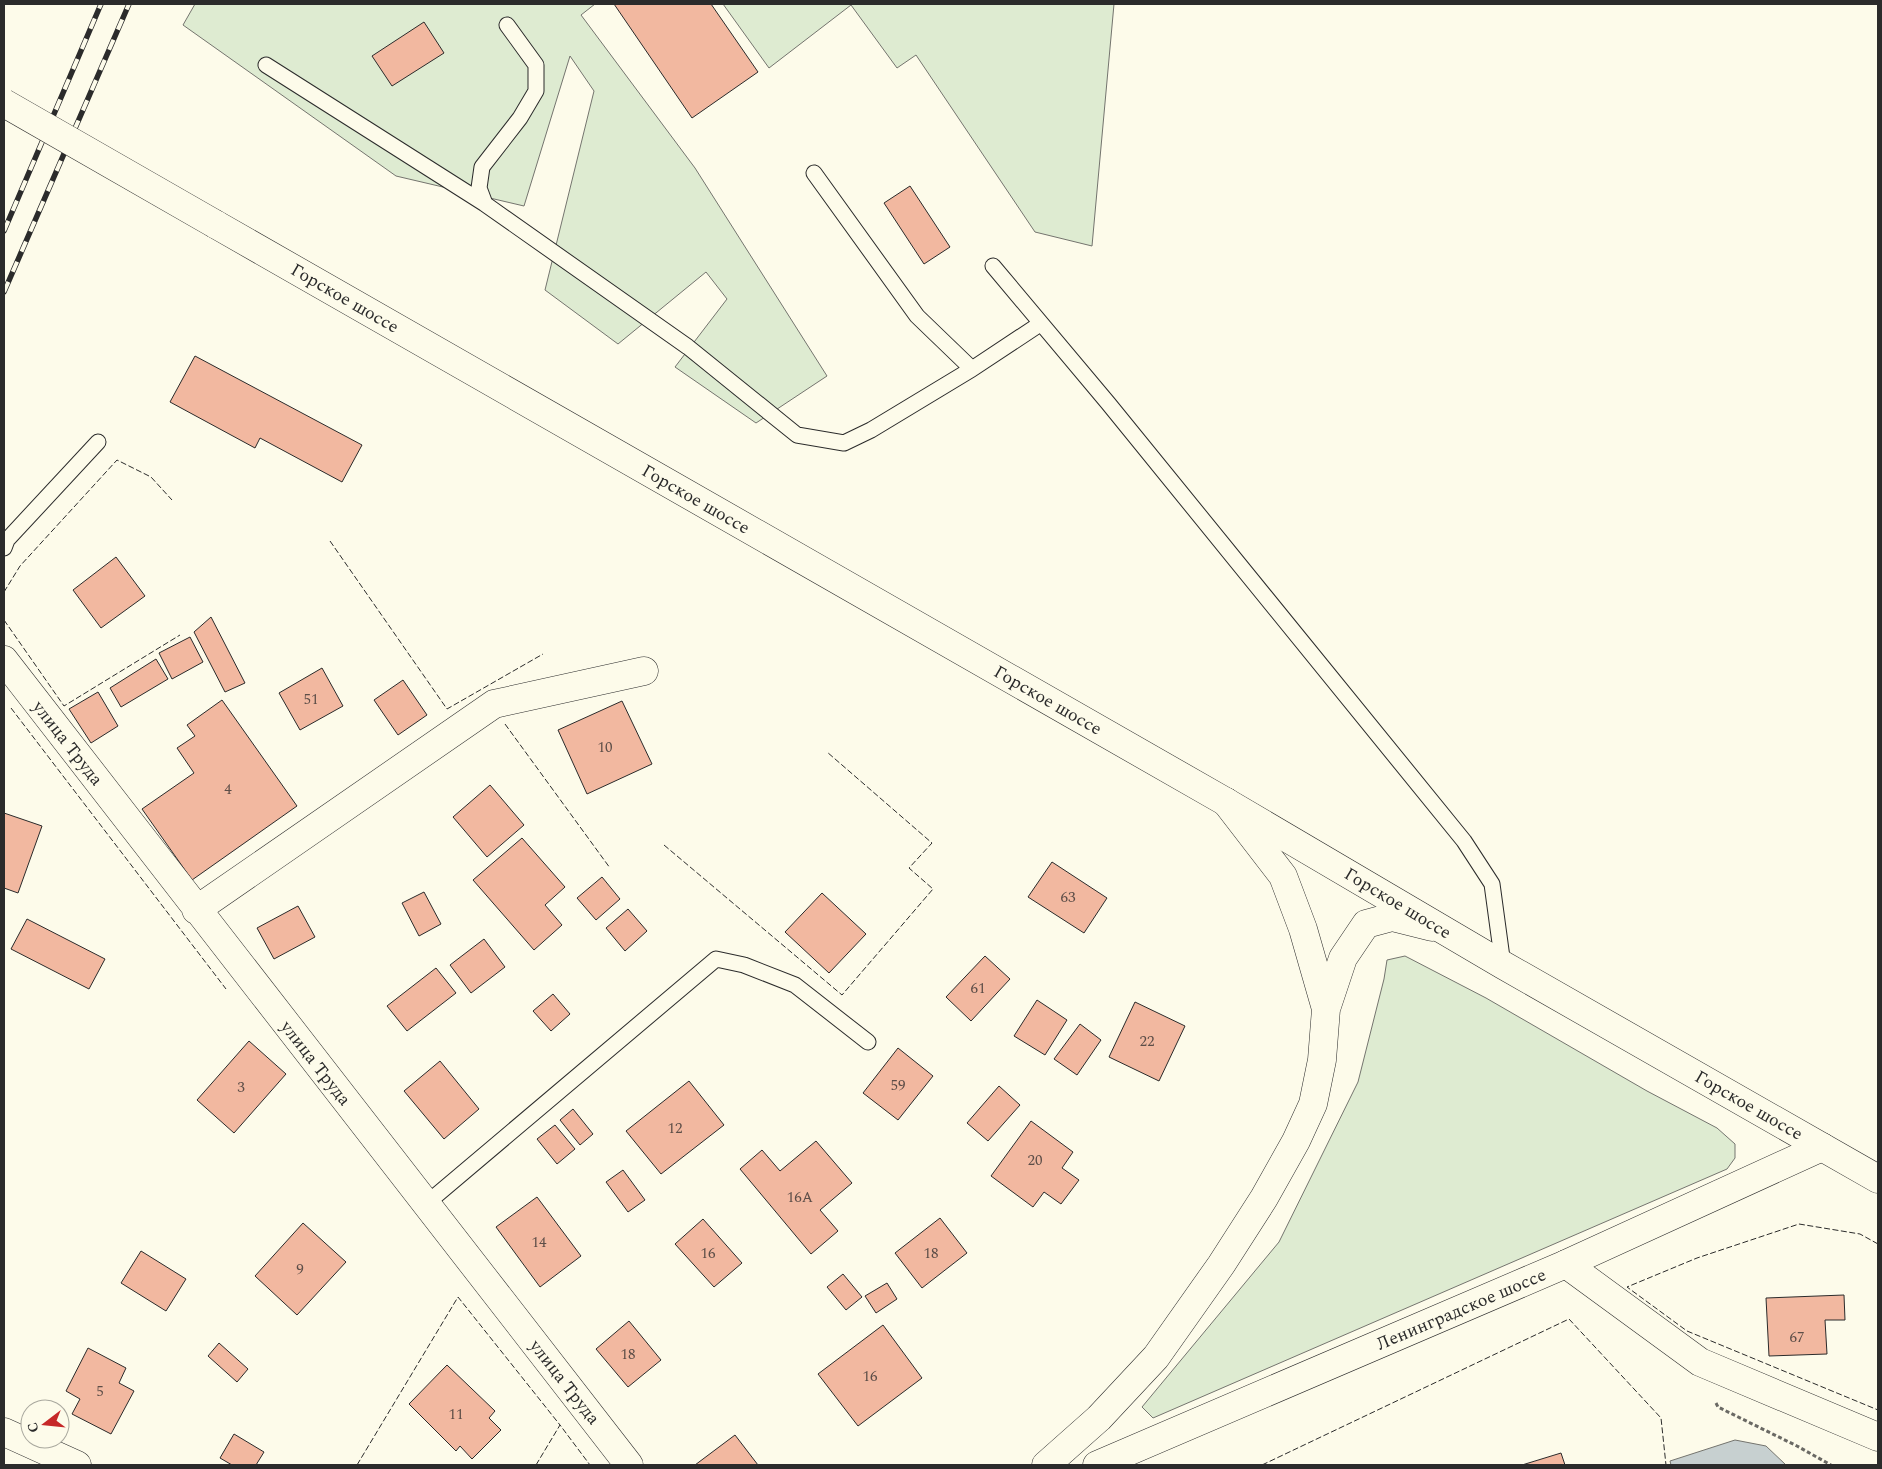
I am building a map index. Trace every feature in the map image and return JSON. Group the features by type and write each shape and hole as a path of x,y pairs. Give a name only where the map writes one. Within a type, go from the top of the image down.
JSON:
{"street":[{"name":"Горское шоссе","path":"4,103 1226,802 1503,965 1878,1180"},
{"name":"улица Труда","path":"4,660 196,910 629,1465"},
{"path":"196,910 494,704 644,672"},
{"path":"1226,802 1283,876 1303,929 1326,1009"},
{"path":"1046,1465 1099,1418 1156,1357 1221,1265 1264,1198 1296,1140 1313,1104 1322,1060 1326,1009 1343,958 1366,924 1392,917 1441,929"},
{"name":"Ленинградское шоссе","path":"1114,1462 1566,1264 1822,1147"},
{"path":"1566,1264 1700,1362 1878,1438"},
{"path":"4,1432 77,1465"}],"lane":[{"path":"485,204 480,188 482,167 520,118 536,91 536,65 507,25"},
{"path":"266,65 485,204 688,347 797,435 844,443 871,430 972,369 1040,324"},
{"path":"814,173 917,316 972,369"},
{"path":"993,266 1108,403 1464,841 1492,884 1503,965"},
{"path":"4,548 7,540 98,442"},
{"path":"426,1204 716,959 744,965 796,985 868,1042"}],"green space":[{"path":"195,4 595,4 581,15 695,168 827,376 756,423 675,367 727,299 706,272 618,344 545,290 594,91 570,56 524,206 396,176 183,25"},
{"path":"723,4 1114,4 1092,246 1035,232 916,55 897,68 851,5 769,68"},
{"path":"1405,956 1486,998 1647,1091 1717,1128 1735,1144 1735,1158 1727,1169 1153,1418 1142,1407 1279,1242 1358,1082 1387,960"}],"shaded area":[{"path":"1735,1440 1766,1446 1786,1465 1671,1465 1670,1461"}],"building":[{"path":"614,4 711,4 758,72 692,118"},
{"path":"424,22 444,53 392,86 372,56"},
{"path":"910,186 950,247 924,264 884,203"},
{"path":"195,356 362,445 342,482 260,438 255,448 170,402"},
{"path":"116,557 145,596 101,628 73,590"},
{"path":"211,617 245,683 225,692 194,632"},
{"path":"190,637 203,662 172,679 159,653"},
{"path":"156,659 168,679 121,707 110,688"},
{"path":"322,668 343,706 300,730 279,693"},
{"path":"403,680 427,715 398,735 374,700"},
{"path":"98,692 118,726 91,743 69,709"},
{"path":"222,700 297,806 192,880 142,809 194,773 177,748 195,736 187,725"},
{"path":"622,701 652,764 587,794 558,730"},
{"path":"490,785 524,825 487,857 453,817"},
{"path":"4,813 42,826 18,893 4,888"},
{"path":"522,838 565,887 545,905 562,925 534,950 473,880"},
{"path":"1052,862 1107,898 1084,933 1028,897"},
{"path":"602,877 620,899 596,920 577,898"},
{"path":"424,892 441,924 419,936 402,903"},
{"path":"822,893 866,934 829,973 785,932"},
{"path":"298,906 315,937 274,959 257,928"},
{"path":"628,909 647,931 625,951 606,928"},
{"path":"27,919 105,959 89,989 11,949"},
{"path":"484,939 505,967 471,993 450,965"},
{"path":"985,956 1010,979 971,1021 946,997"},
{"path":"436,968 456,993 407,1031 387,1006"},
{"path":"553,994 570,1014 551,1031 533,1011"},
{"path":"1037,1000 1067,1020 1045,1055 1014,1036"},
{"path":"1135,1002 1185,1026 1159,1081 1109,1057"},
{"path":"1080,1024 1101,1040 1077,1075 1054,1059"},
{"path":"249,1041 286,1074 234,1133 197,1100"},
{"path":"898,1048 933,1076 898,1120 863,1093"},
{"path":"440,1061 479,1109 444,1139 404,1091"},
{"path":"689,1081 724,1125 661,1174 626,1131"},
{"path":"999,1086 1020,1105 988,1141 967,1123"},
{"path":"573,1109 593,1134 580,1145 560,1120"},
{"path":"1031,1121 1073,1152 1062,1168 1079,1180 1061,1204 1044,1192 1033,1207 991,1176"},
{"path":"555,1125 575,1149 557,1164 537,1139"},
{"path":"816,1141 852,1183 820,1210 838,1231 811,1254 740,1169 762,1150 780,1171"},
{"path":"623,1170 645,1200 628,1212 606,1182"},
{"path":"537,1197 581,1256 540,1287 496,1227"},
{"path":"940,1218 967,1253 922,1288 895,1253"},
{"path":"703,1219 742,1263 714,1287 675,1244"},
{"path":"303,1223 346,1262 297,1315 255,1276"},
{"path":"141,1251 186,1279 166,1311 121,1283"},
{"path":"843,1274 862,1297 846,1310 827,1287"},
{"path":"887,1283 897,1299 876,1313 865,1296"},
{"path":"1844,1295 1845,1320 1825,1320 1827,1354 1769,1356 1766,1298"},
{"path":"629,1321 661,1360 628,1387 596,1349"},
{"path":"883,1325 922,1378 858,1426 818,1374"},
{"path":"219,1343 248,1369 237,1382 208,1356"},
{"path":"88,1348 126,1368 119,1383 134,1391 111,1434 72,1414 80,1399 66,1391"},
{"path":"447,1365 495,1411 489,1418 501,1430 472,1459 460,1446 456,1451 409,1404"},
{"path":"234,1434 264,1452 256,1465 232,1465 220,1458"},
{"path":"735,1435 758,1465 695,1465"},
{"path":"1561,1453 1565,1465 1522,1465"}],"railway":[{"path":"4,231 101,4"},
{"path":"4,292 129,4"}],"fence":[{"path":"4,592 20,566 117,460 151,477 172,500"},
{"path":"330,541 447,709 543,654"},
{"path":"4,620 64,706 180,635"},
{"path":"11,708 226,989"},
{"path":"505,724 610,868"},
{"path":"664,845 842,995 933,889 909,868 932,843 827,752"},
{"path":"1878,1244 1860,1234 1799,1224 1697,1258 1627,1287 1687,1331 1878,1410"},
{"path":"357,1465 458,1297 560,1425"},
{"path":"1262,1465 1569,1319 1661,1418 1666,1465"},
{"path":"536,1465 560,1425 590,1465"}]}
